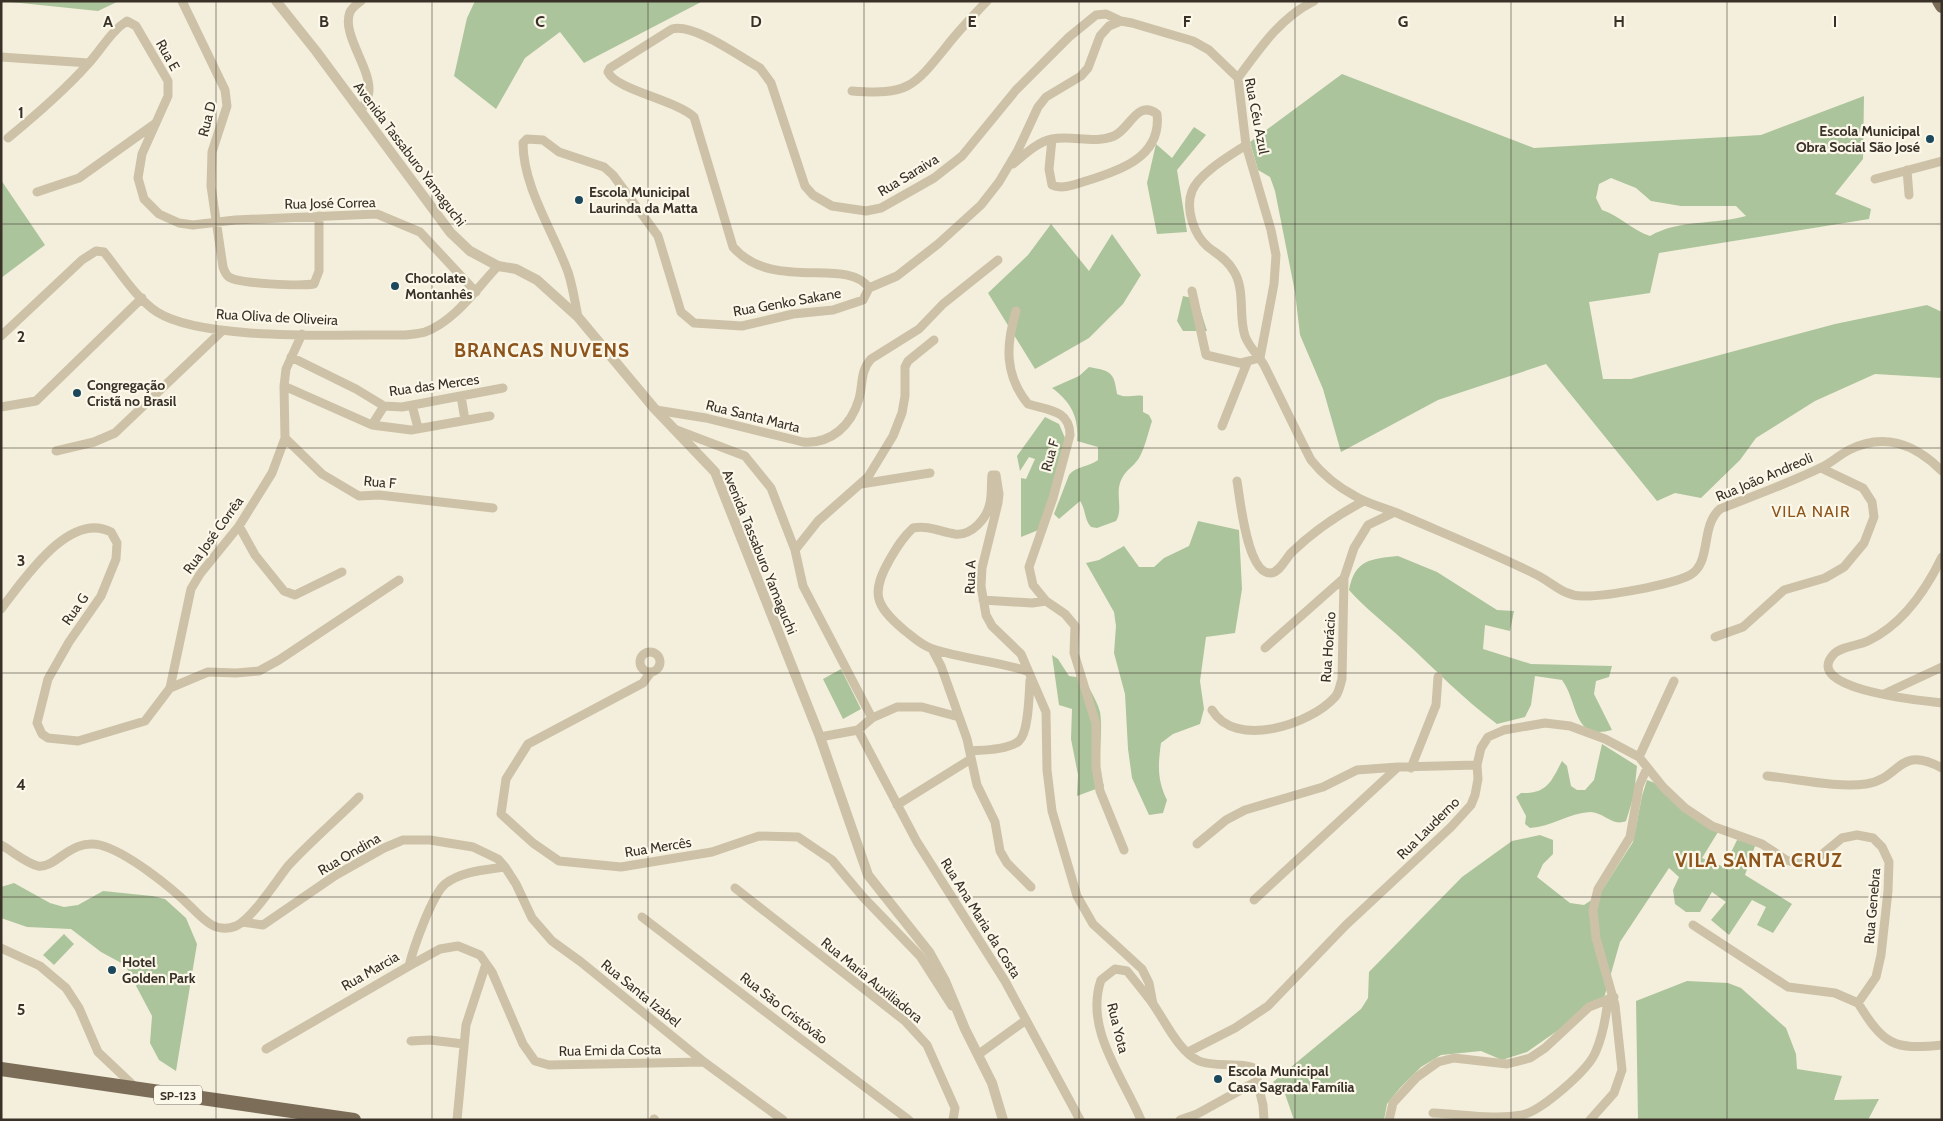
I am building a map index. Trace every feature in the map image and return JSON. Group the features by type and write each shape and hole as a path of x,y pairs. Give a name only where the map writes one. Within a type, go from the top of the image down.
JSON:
{"main road":[{"path":"1939,1 1942,6"},
{"name":"SP-123","path":"1,1069 354,1120"}],"street":[{"name":"Rua D","path":"182,1 225,90 227,106 212,152 211,186 223,267 228,276 239,281 314,284 319,271 319,216"},
{"name":"Avenida Tassaburo Yamaguchi","path":"276,1 316,50 450,232 470,251 498,266 516,269 537,280 578,317 656,410 715,472 820,737 868,875 929,952 956,1003 965,1029 992,1083 1003,1120"},
{"path":"361,1 351,10 349,17 349,27 368,79 368,97 361,111"},
{"path":"852,91 874,93 896,91 917,82 987,1"},
{"path":"1238,78 1272,34 1296,11 1314,1"},
{"name":"Rua Saraiva","path":"869,288 858,277 846,273 778,272 760,267 738,254 731,242 694,117 680,107 610,77 608,72 610,68 672,29 687,28 711,40 760,68 772,83 804,186 813,195 832,206 866,211 881,208 934,178 962,156 1016,90 1069,37 1096,15 1106,14 1121,21"},
{"name":"Rua E","path":"89,64 118,27 127,21 136,26 168,81 168,96 158,122 142,154 138,178 144,199 159,214 179,223 193,225 215,222"},
{"path":"1008,168 1038,107 1046,97 1080,76 1088,68 1100,36 1109,26 1121,21"},
{"name":"Rua Céu Azul","path":"1121,21 1193,41 1209,50 1238,78 1246,145 1271,230 1276,255 1274,284 1260,358"},
{"path":"1,56 89,64"},
{"path":"8,138 49,104 89,64"},
{"path":"1008,168 1039,144 1052,139 1090,139 1115,136 1137,113 1144,109 1151,110 1157,114 1154,138 1144,155 1113,174 1063,187 1052,185 1050,178 1052,139"},
{"path":"37,192 78,178 158,122"},
{"name":"Rua Genko Sakane","path":"578,317 569,274 533,188 523,153 522,142 527,139 543,140 560,152 604,166 613,175 658,236 681,312 694,323 742,326 793,314 833,310 863,300 869,288 897,276 938,244 981,205 1008,168"},
{"name":"Rua João Andreoli","path":"1246,145 1199,180 1192,191 1190,205 1194,228 1206,245 1226,260 1234,271 1240,285 1241,319 1245,337 1260,358 1311,460 1322,473 1364,501 1395,512 1537,575 1565,593 1582,596 1635,590 1690,575 1698,568 1703,557 1708,525 1713,515 1720,509 1821,468 1850,450 1879,441 1905,444 1928,457 1942,471"},
{"path":"1875,179 1942,161"},
{"path":"1907,170 1908,195"},
{"name":"Rua José Correa","path":"215,222 377,214 420,232 476,292"},
{"name":"Rua Oliva de Oliveira","path":"1,336 82,260 96,251 104,252 142,298 156,311 175,321 222,331 302,334 405,335 425,332 447,319 476,292 498,266"},
{"name":"Rua Santa Marta","path":"656,410 706,418 803,442 816,443 839,432 849,423 859,398 866,365 871,359 919,329 943,304 998,260"},
{"path":"1192,291 1206,355 1247,363 1260,358"},
{"path":"1,407 36,401 142,298"},
{"name":"Rua F","path":"1016,311 1008,336 1014,381 1028,404 1056,412 1066,417 1070,425 1070,435 1055,489 1029,567 1033,585 1046,601 1065,614 1074,626 1074,653 1096,724 1096,768 1100,791 1124,850"},
{"path":"56,451 94,442 115,433 222,331"},
{"name":"Rua José Corrêa","path":"145,721 170,688 191,589 200,574 239,526 272,473 285,438 284,386 286,369 302,334"},
{"path":"795,550 818,521 868,477 893,436 902,413 905,396 905,367 908,361 934,340"},
{"name":"Rua das Merces","path":"292,356 356,388 384,406 412,405 503,388"},
{"path":"1222,426 1247,363"},
{"path":"284,386 372,425 411,430 490,416"},
{"path":"461,396 465,420"},
{"path":"412,405 418,428"},
{"path":"372,425 384,406"},
{"path":"674,429 745,456 771,488 795,550 802,586 872,718"},
{"name":"Rua F","path":"285,438 322,474 359,496 379,496 493,508"},
{"path":"1715,637 1743,628 1784,590 1825,578 1844,567 1864,543 1874,517 1872,502 1863,488 1821,468"},
{"path":"861,484 930,473"},
{"name":"Rua A","path":"932,649 887,615 879,602 877,589 879,580 904,535 913,528 934,529 956,534 966,533 978,526 990,503 992,475 996,475 999,494 982,568 983,600 992,626 1021,654 1030,680 1046,712 1047,770 1052,811 1077,896 1093,924 1142,970 1149,983 1153,1004"},
{"path":"1237,481 1250,548 1256,565 1264,571 1271,573 1277,570 1320,527 1364,501"},
{"path":"1265,648 1344,578 1362,532 1379,518 1395,512"},
{"path":"239,526 255,555 284,592 295,595 342,572"},
{"name":"Rua G","path":"1,609 49,550 76,532 97,528 111,532 117,543 113,566 101,596 69,642 48,679 37,723 42,734 48,738 78,741 145,721"},
{"path":"1942,557 1932,577 1912,606 1884,633 1866,642 1836,651 1829,664 1830,672 1843,684 1884,694 1942,703"},
{"name":"Rua Horácio","path":"1212,710 1224,724 1236,730 1261,730 1304,717 1327,704 1336,695 1342,679 1344,578"},
{"path":"170,688 208,672 236,674 259,671 399,580"},
{"path":"983,600 1032,603 1046,601"},
{"path":"932,649 1009,665 1027,671"},
{"path":"932,649 941,666 959,716 977,785 995,822 1000,851 1007,863 1031,887"},
{"path":"1884,694 1942,667"},
{"name":"Rua Mercês","path":"652,672 643,683 528,744 506,778 501,814 533,842 559,861 621,867 712,852 759,836 798,837 832,860 863,897 920,956 965,1029"},
{"path":"1411,768 1436,705 1438,677"},
{"path":"898,805 970,755 1018,742 1026,722 1030,680"},
{"path":"1639,757 1674,681"},
{"path":"820,737 858,730 872,718 897,707 910,705 959,716"},
{"name":"Rua Lauderno","path":"1188,1052 1235,1028 1268,1006 1346,925 1451,827 1471,805 1478,779 1477,765 1481,748 1488,737 1504,730 1545,723 1570,726 1605,739 1639,757"},
{"name":"Rua Ana Maria da Costa","path":"858,730 918,842 1005,981 1080,1120"},
{"name":"Rua Genebra","path":"1639,757 1663,787 1685,808 1712,826 1762,844 1786,860 1800,864 1814,861 1842,838 1857,835 1873,838 1882,848 1889,862 1881,955 1876,977 1858,1003"},
{"path":"1767,776 1853,785 1868,784 1882,779 1904,762 1917,759 1930,761 1942,768"},
{"path":"1197,844 1226,820 1245,810 1323,787 1358,770 1477,765"},
{"path":"1254,900 1398,767"},
{"path":"1590,1120 1614,1093 1622,1070 1611,998 1596,938 1593,910 1598,889 1630,837 1639,786 1647,768"},
{"name":"Rua Ondina","path":"1,845 37,866 44,866 73,847 84,844 100,846 134,863 171,887 206,922 215,927 235,926 242,922 288,866 359,797"},
{"name":"Rua Ondina","path":"242,922 263,926 336,875 384,848 403,840 430,840 473,846 498,859 505,867"},
{"name":"Rua Marcia","path":"266,1049 409,966 424,922 444,885 468,873 505,867"},
{"name":"Rua Santa Izabel","path":"505,867 516,884 532,918 552,941 704,1062 783,1120"},
{"name":"Rua Maria Auxiliadora","path":"734,888 905,1021 927,1044 955,1108 953,1120"},
{"name":"Rua São Cristóvão","path":"642,917 909,1120"},
{"path":"1693,925 1788,987 1835,994 1858,1003 1874,1030 1893,1044 1916,1048 1942,1045"},
{"name":"Rua Emi da Costa","path":"409,966 440,949 458,946 480,955 492,972 522,1044 535,1061 550,1065 704,1062"},
{"path":"1,948 40,966 66,988 79,1008 98,1052 137,1089"},
{"path":"457,1120 466,1025 486,964"},
{"name":"Rua Yota","path":"1141,1120 1117,1075 1104,1042 1096,1005 1097,991 1101,980 1107,974 1121,969 1127,971 1153,1004"},
{"path":"1433,1113 1507,1116 1523,1115 1540,1108 1588,1064 1596,1052 1611,998"},
{"path":"1389,1120 1393,1103 1417,1077 1438,1062 1454,1058 1506,1064 1530,1058 1545,1048 1589,1007 1611,998"},
{"path":"1153,1004 1168,1029 1197,1060 1216,1066 1249,1065 1258,1071 1257,1081 1263,1105 1264,1120"},
{"path":"979,1054 1026,1020"},
{"path":"411,1041 430,1040 464,1044"},
{"path":"1180,1120 1197,1114 1257,1081"}],"green space":[{"path":"1,1 119,1 98,11"},
{"path":"475,1 703,1 584,63 560,32 525,58 496,109 454,76 467,18"},
{"path":"1342,74 1534,148 1761,135 1864,96 1863,159 1835,194 1871,209 1869,219 1659,253 1650,293 1589,302 1603,379 1631,379 1835,324 1927,305 1942,312 1942,378 1875,374 1815,401 1756,438 1740,460 1701,498 1675,493 1657,501 1546,364 1438,400 1341,452 1323,389 1300,335 1295,292 1275,191 1270,177 1258,170 1250,142","holes":["1611,178 1636,188 1651,201 1681,206 1736,206 1746,216 1673,227 1650,236 1602,210 1596,198 1599,184"]},
{"path":"1194,127 1206,135 1177,170 1187,232 1157,234 1147,183 1156,144 1172,158"},
{"path":"1,180 45,245 1,278"},
{"path":"1051,224 1089,271 1112,234 1141,275 1123,304 1089,338 1035,369 988,293 1028,255"},
{"path":"1183,296 1197,299 1207,331 1183,331 1177,321"},
{"path":"1089,367 1110,374 1113,377 1117,394 1143,396 1143,412 1149,415 1152,421 1141,454 1120,483 1119,512 1116,521 1097,528 1091,527 1089,524 1080,501 1059,519 1054,514 1069,475 1075,470 1098,460 1098,447 1077,441 1075,417 1069,405 1052,388 1079,376"},
{"path":"1045,417 1059,424 1065,438 1046,527 1021,537 1021,478 1026,479 1035,459 1029,457 1020,471 1017,456"},
{"path":"1198,521 1239,530 1242,589 1235,633 1206,637 1200,681 1204,709 1200,724 1173,734 1161,743 1159,772 1161,786 1167,800 1163,813 1149,815 1132,778 1128,749 1125,694 1114,653 1116,626 1114,612 1086,563 1099,560 1124,546 1139,567 1154,567 1164,558 1189,546"},
{"path":"1398,556 1437,572 1497,610 1514,611 1510,631 1485,625 1483,649 1531,664 1612,666 1609,677 1596,681 1594,694 1612,730 1599,732 1590,730 1578,718 1562,680 1535,676 1531,705 1525,717 1497,724 1484,714 1460,694 1349,590 1355,572 1360,566 1372,560"},
{"path":"1052,655 1058,659 1069,676 1076,677 1082,668 1100,712 1100,768 1104,786 1077,796 1078,775 1071,739 1072,709 1059,705"},
{"path":"841,669 861,709 843,719 823,679"},
{"path":"1602,744 1637,766 1634,795 1626,821 1612,821 1600,814 1590,812 1538,827 1530,828 1525,824 1526,816 1516,797 1521,793 1530,793 1542,789 1551,781 1562,761 1567,766 1571,786 1577,790 1585,790 1594,780"},
{"path":"1647,780 1660,785 1718,832 1702,858 1724,867 1737,840 1756,843 1745,875 1792,904 1773,933 1757,925 1766,907 1752,900 1729,935 1711,920 1726,902 1712,892 1700,912 1686,912 1675,904 1673,890 1679,877 1669,868 1620,942 1604,998 1527,1052 1502,1060 1481,1051 1441,1055 1421,1067 1400,1088 1387,1104 1384,1120 1294,1120 1284,1091 1273,1082 1361,1009 1368,998 1369,972 1462,877 1512,841 1540,835 1553,840 1553,854 1543,864 1537,877 1570,903 1584,905 1599,895 1633,842"},
{"path":"14,883 50,903 64,907 78,905 103,891 152,896 165,899 186,918 197,944 176,1071 159,1060 150,1043 152,1016 125,965 101,952 71,929 27,927 1,918 1,887"},
{"path":"64,934 74,944 54,965 43,955"},
{"path":"1687,981 1728,983 1741,988 1786,1028 1796,1054 1797,1069 1842,1076 1834,1100 1879,1099 1868,1120 1638,1120 1636,1001"}],"place":[{"name":"Escola Municipal Obra Social São José","path":"1930,139"},
{"name":"Escola Municipal Laurinda da Matta","path":"579,200"},
{"name":"Chocolate Montanhês","path":"395,286"},
{"name":"Congregação Cristã no Brasil","path":"77,393"},
{"name":"Hotel Golden Park","path":"112,970"},
{"name":"Escola Municipal Casa Sagrada Família","path":"1218,1079"}],"district":[{"name":"BRANCAS NUVENS","path":"542,350"},
{"name":"VILA NAIR","path":"1811,511"},
{"name":"VILA SANTA CRUZ","path":"1759,860"}]}
